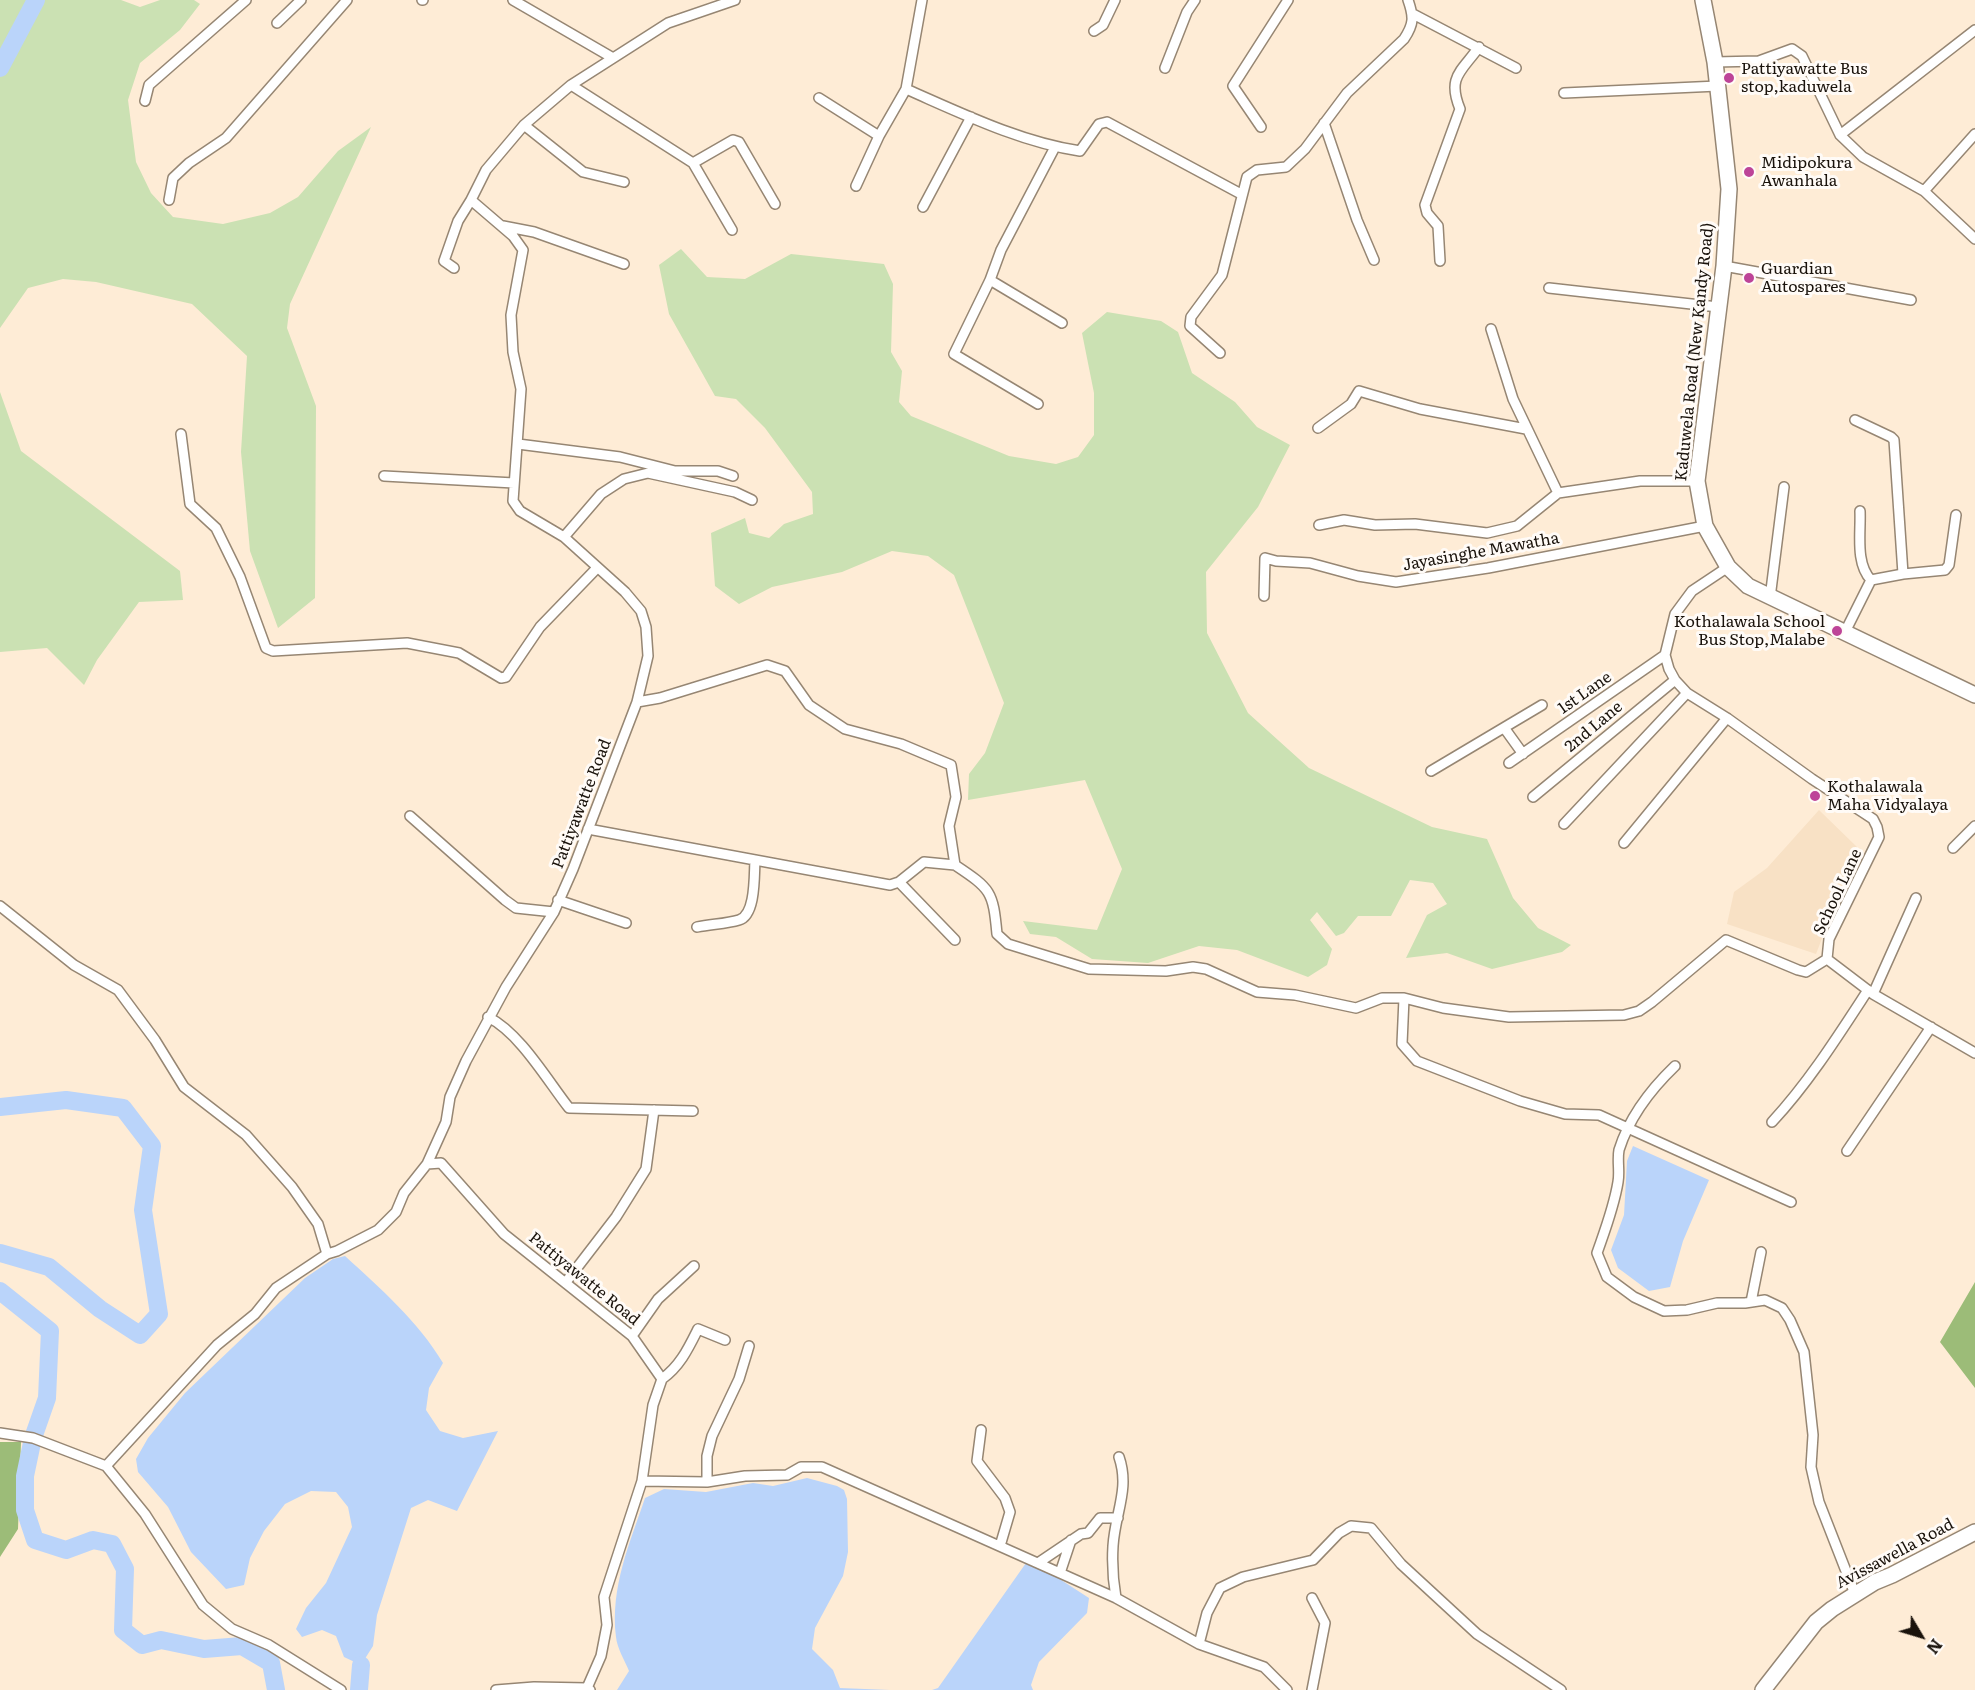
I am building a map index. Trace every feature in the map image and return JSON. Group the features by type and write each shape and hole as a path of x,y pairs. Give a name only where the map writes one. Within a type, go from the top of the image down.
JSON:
{"main road":[{"name":"Kaduwela Road (New Kandy Road)","path":"1703,0 1715,62 1729,189 1724,266 1697,481 1705,526 1728,567 1748,586 1975,695"},
{"name":"Avissawella Road","path":"1763,1690 1816,1622 1855,1594 1975,1532"}],"street":[{"path":"145,101 149,85 246,0"},
{"path":"277,23 301,0"},
{"path":"168,200 173,178 189,163 226,138 346,0"},
{"path":"513,0 613,58"},
{"path":"454,268 444,261 458,221 486,170 524,125 571,85 668,23 735,0"},
{"path":"856,186 879,136 906,89 922,0"},
{"path":"1094,31 1103,25 1115,0"},
{"path":"1165,68 1187,12 1195,0"},
{"path":"1261,127 1233,86 1288,0"},
{"path":"1220,353 1190,326 1191,317 1222,275 1246,177 1257,170 1286,167 1305,149 1347,93 1404,39 1410,29 1413,14 1408,0"},
{"path":"1413,14 1516,68"},
{"path":"1840,135 1975,30"},
{"path":"1440,261 1438,226 1427,213 1425,205 1460,109 1454,94 1454,82 1479,47"},
{"path":"1715,62 1759,61 1792,49 1802,56 1840,135 1863,157 1924,191 1975,239"},
{"path":"571,85 693,163 732,230"},
{"path":"1564,93 1718,87"},
{"path":"906,89 971,117 1055,147 1080,151 1099,124 1107,122 1241,194"},
{"path":"819,98 879,136"},
{"path":"923,207 971,117"},
{"path":"1324,123 1357,220 1374,260"},
{"path":"524,125 583,172 624,182"},
{"path":"1924,191 1975,134"},
{"path":"693,163 733,140 739,142 775,204"},
{"path":"1038,404 954,354 990,280 1001,250 1055,147"},
{"name":"Pattiyawatte Road","path":"471,200 513,236 523,250 511,315 513,352 521,389 513,501 520,511 564,537 626,592 640,611 646,627 648,656 637,702 554,912 488,1017 450,1097 446,1122 428,1164 441,1163 504,1234 632,1336 662,1379"},
{"path":"501,226 534,232 624,264"},
{"path":"1724,266 1911,300"},
{"path":"990,280 1062,322"},
{"path":"1549,288 1718,307"},
{"path":"1491,329 1513,399 1558,493"},
{"path":"1318,428 1351,404 1359,391 1419,409 1526,429"},
{"path":"1855,420 1894,440 1903,574"},
{"path":"181,434 190,504 216,528 240,577 262,640 266,648 273,651 407,643 459,653 501,678 506,677 540,627 597,568"},
{"path":"518,444 620,457 675,471 718,471 733,476"},
{"path":"564,537 601,494 624,479 648,473 735,492 752,500"},
{"path":"384,476 514,483"},
{"path":"1319,525 1344,520 1375,525 1415,524 1487,533 1517,526 1558,493 1640,481 1697,481"},
{"path":"1770,598 1784,487"},
{"path":"1860,511 1861,559 1864,572 1871,580"},
{"path":"1871,580 1945,570 1949,565 1956,515"},
{"name":"Jayasinghe Mawatha","path":"1264,596 1265,558 1310,563 1358,576 1396,582 1488,568 1705,526"},
{"path":"1665,655 1675,614 1692,591 1728,567"},
{"path":"1845,632 1871,580"},
{"name":"School Lane","path":"1665,655 1675,680 1687,693 1873,819 1878,827 1879,837 1830,939 1827,959 1870,992 1975,1053"},
{"name":"1st Lane","path":"1509,764 1665,655"},
{"path":"637,702 660,698 767,665 785,671 809,705 845,729 901,744 951,765 956,797 949,826 955,865"},
{"name":"2nd Lane","path":"1533,797 1675,680"},
{"path":"1564,824 1687,693"},
{"name":"1st Lane","path":"1431,771 1542,705"},
{"path":"1624,843 1727,718"},
{"path":"1505,729 1523,754"},
{"path":"410,816 516,908 554,912"},
{"path":"1953,848 1975,826"},
{"path":"588,829 891,885 899,882 924,862 955,865 982,882 994,902 997,934 1008,944 1089,969 1166,971 1193,967 1206,969 1257,992 1295,995 1356,1008 1382,998 1404,998 1443,1008 1509,1017 1624,1015 1639,1011 1652,1002 1726,940 1806,972 1827,959"},
{"path":"697,927 740,920 747,916 751,903 755,860"},
{"path":"899,882 955,940"},
{"path":"1772,1122 1797,1095 1870,992 1916,898"},
{"path":"558,900 626,923"},
{"path":"0,906 74,965 118,990 155,1040 184,1087 246,1135 292,1188 318,1224 327,1254"},
{"path":"1404,998 1402,1044 1417,1061 1520,1101 1564,1114 1599,1115 1791,1202"},
{"path":"488,1017 502,1024 525,1049 569,1108 693,1111"},
{"path":"1847,1151 1931,1027"},
{"path":"1675,1066 1658,1082 1627,1128 1618,1153 1619,1179 1614,1205 1597,1253 1607,1277 1634,1298 1664,1311 1687,1310 1717,1303 1765,1300 1782,1308 1804,1352 1813,1435 1811,1467 1819,1502 1855,1594"},
{"path":"566,1282 616,1217 646,1169 654,1110"},
{"path":"106,1466 218,1345 255,1314 276,1288 327,1254 378,1230 396,1212 404,1193 428,1164"},
{"path":"1751,1302 1761,1252"},
{"path":"632,1336 658,1299 694,1266"},
{"path":"496,1690 534,1687 589,1689 602,1656 608,1624 604,1597 642,1481 653,1405 662,1379 672,1372 685,1355 698,1329 725,1340"},
{"path":"707,1482 707,1456 712,1436 739,1379 749,1346"},
{"path":"981,1430 977,1461 1005,1498 1010,1512 1000,1546"},
{"path":"0,1433 33,1438 106,1466 145,1514 203,1605 232,1629 269,1645 341,1690"},
{"path":"1116,1598 1113,1578 1113,1545 1124,1489 1123,1470 1119,1457"},
{"path":"642,1481 707,1482 745,1476 787,1475 801,1467 822,1467 1116,1598 1199,1644 1264,1668 1287,1690"},
{"path":"1038,1563 1071,1540 1088,1533 1100,1518 1118,1518"},
{"path":"1199,1644 1207,1613 1220,1588 1243,1577 1313,1560 1339,1533 1351,1526 1371,1528 1401,1564 1477,1634 1561,1690"},
{"path":"1060,1573 1071,1540"},
{"path":"1312,1598 1325,1623 1312,1690"}],"shaded area":[{"path":"1819,810 1857,847 1816,954 1727,924 1734,892 1767,868"}],"green space":[{"path":"0,0 121,0 140,7 160,0 194,0 200,4 180,30 140,63 128,100 136,162 151,193 173,217 223,224 270,213 298,197 338,151 371,127 290,304 287,328 316,406 315,598 278,628 250,551 241,452 247,356 192,304 96,282 63,279 28,288 0,328"},
{"path":"681,249 707,277 745,279 791,254 884,264 893,284 891,352 902,371 899,402 911,416 1009,456 1056,464 1078,457 1094,435 1094,393 1082,333 1107,312 1161,321 1178,332 1192,373 1235,402 1257,427 1290,445 1258,507 1206,572 1207,633 1248,713 1309,768 1432,827 1487,839 1513,898 1538,928 1571,945 1562,952 1492,969 1447,953 1406,958 1427,915 1447,904 1433,883 1410,880 1391,916 1358,916 1344,933 1336,936 1317,912 1310,920 1332,949 1327,965 1308,977 1237,950 1199,946 1148,963 1092,959 1056,937 1030,934 1023,921 1097,930 1122,869 1085,780 968,800 969,774 985,753 1004,703 954,575 928,556 892,551 842,572 772,587 739,604 715,586 711,533 745,518 749,533 769,538 784,524 813,514 812,492 765,428 736,399 715,396 669,314 659,265"},
{"path":"0,392 21,451 180,571 183,600 139,602 97,660 84,685 47,648 0,652"},
{"path":"1975,1282 1975,1388 1940,1342"},
{"path":"0,1442 21,1442 18,1529 0,1557"}],"water":[{"path":"1633,1146 1709,1180 1683,1241 1670,1287 1649,1291 1618,1268 1611,1250 1624,1215 1627,1161"},
{"path":"345,1256 410,1319 443,1363 429,1388 426,1410 440,1431 463,1438 498,1431 457,1511 428,1500 411,1508 377,1615 373,1646 361,1665 344,1657 336,1636 322,1630 302,1637 296,1629 306,1608 326,1583 352,1527 348,1507 336,1492 311,1491 285,1504 264,1531 250,1558 244,1585 226,1589 191,1552 168,1507 138,1472 136,1459 148,1438 185,1393 305,1278 333,1259"},
{"path":"807,1478 837,1486 844,1490 847,1499 848,1552 843,1576 815,1628 812,1649 833,1670 840,1688 890,1690 617,1690 629,1671 617,1641 616,1601 623,1566 645,1498 664,1489 706,1492 753,1483 773,1486"},
{"path":"1026,1563 1058,1578 1089,1598 1087,1613 1039,1662 1031,1685 1033,1690 932,1690 938,1688"}],"waterway":[{"path":"0,68 36,0"},
{"path":"0,1107 66,1100 123,1108 152,1146 143,1210 159,1314 140,1335 100,1309 49,1267 0,1253"},
{"path":"0,1291 50,1331 47,1398 33,1438 25,1476 25,1510 35,1540 66,1550 93,1540 112,1544 125,1569 123,1630 142,1645 161,1640 204,1649 242,1646 271,1663 276,1690"},
{"path":"359,1690 361,1665"}],"place":[{"name":"Pattiyawatte Bus stop,kaduwela","path":"1729,78"},
{"name":"Midipokura Awanhala","path":"1749,172"},
{"name":"Guardian Autospares","path":"1749,278"},
{"name":"Kothalawala School Bus Stop,Malabe","path":"1837,631"},
{"name":"Kothalawala Maha Vidyalaya","path":"1815,796"}]}
